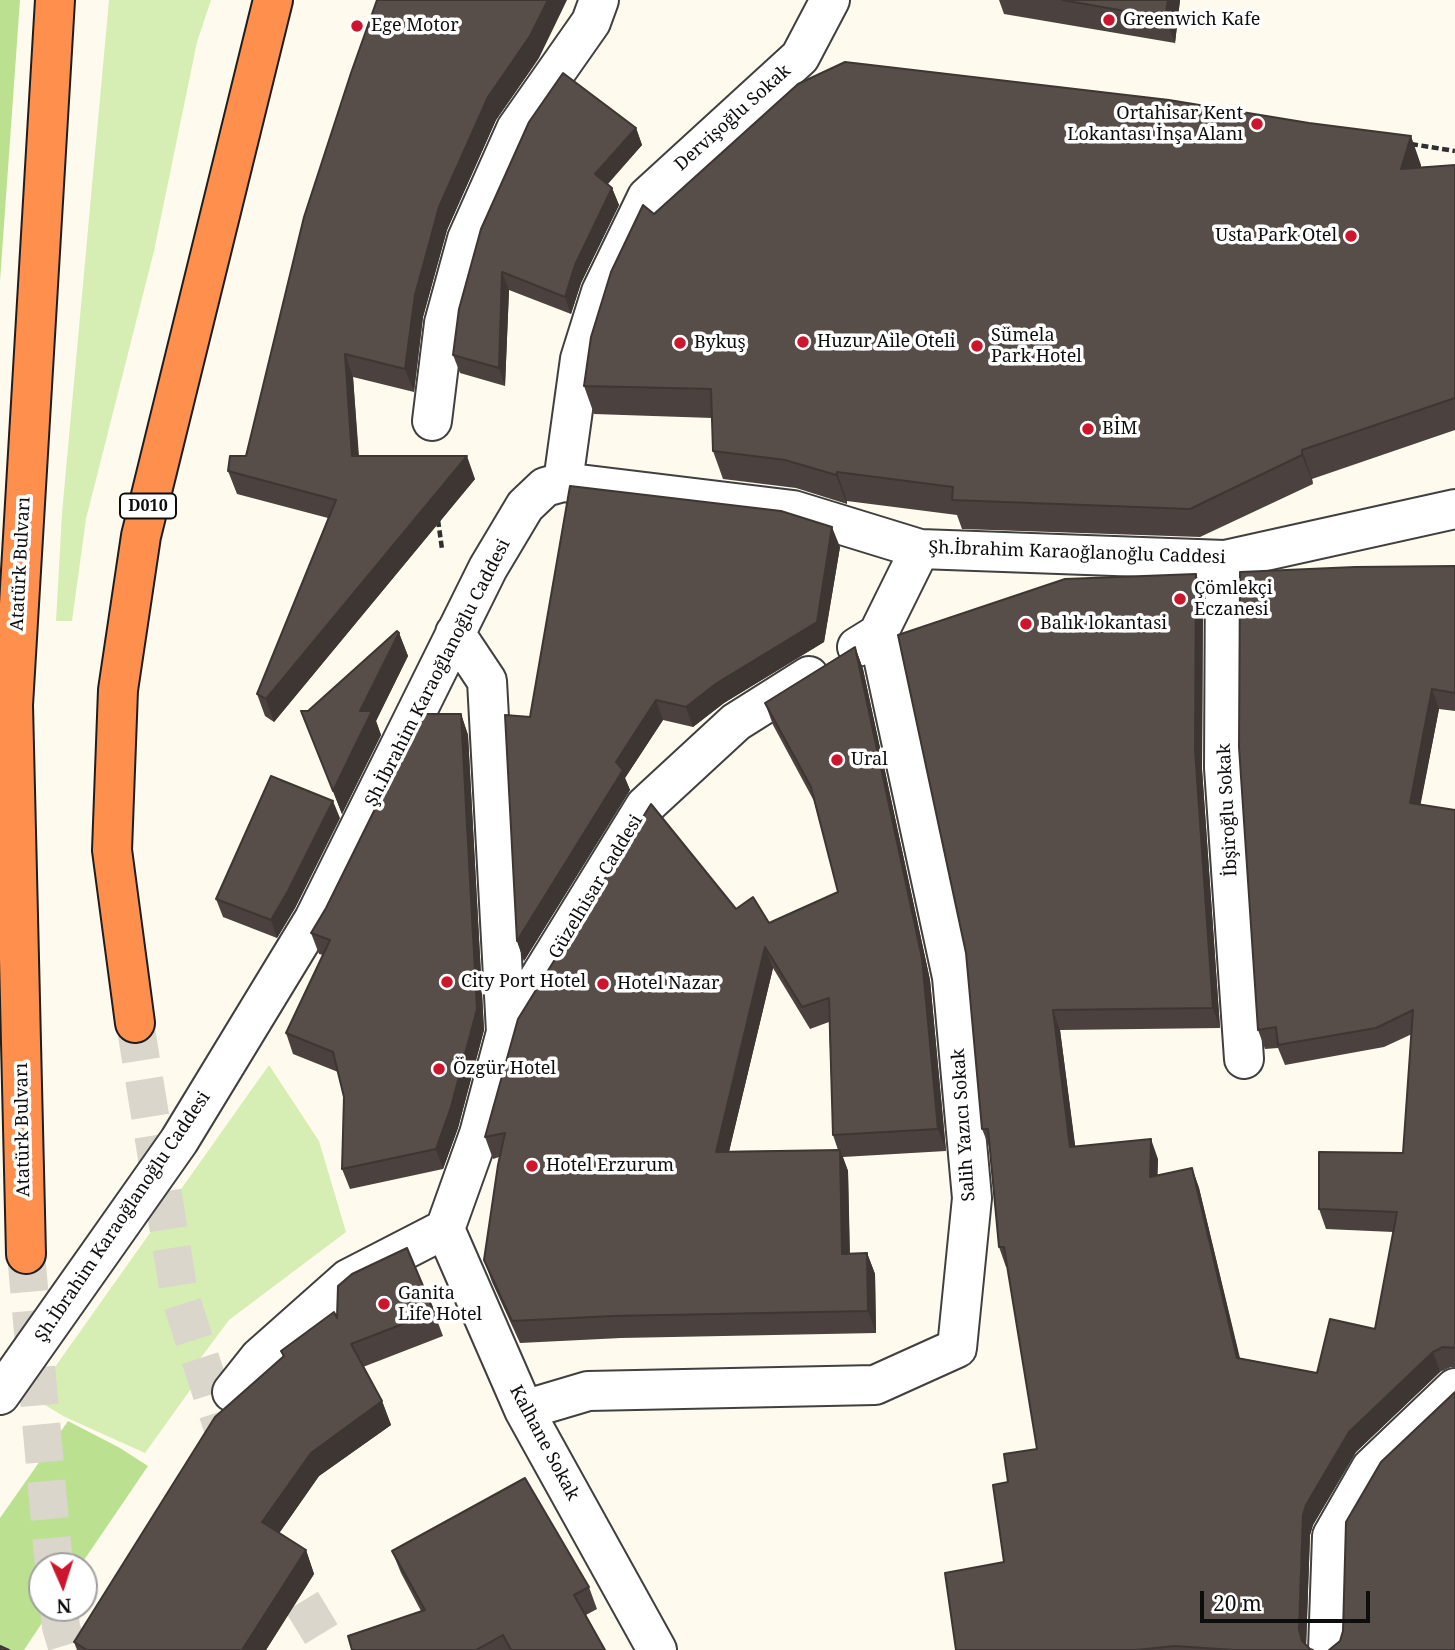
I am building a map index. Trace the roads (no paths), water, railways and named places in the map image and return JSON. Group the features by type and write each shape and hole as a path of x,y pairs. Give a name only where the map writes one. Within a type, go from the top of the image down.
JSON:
{"highway":[{"name":"Atatürk Bulvarı","path":"26,1254 13,705 55,0"},
{"name":"D010","path":"135,1023 112,850 118,690 141,536 273,0"}],"street":[{"path":"432,421 444,323 467,239 516,129 592,22 599,0"},
{"name":"Dervişoğlu Sokak","path":"563,482 580,359 601,292 647,197 800,57 830,0"},
{"name":"Şh.İbrahim Karaoğlanoğlu Caddesi","path":"0,1395 179,1141 314,919 488,568 525,506 545,487 563,482 793,510 920,549 1226,560 1455,509"},
{"path":"878,634 920,549"},
{"name":"İbşiroğlu Sokak","path":"1226,560 1224,768 1244,1059"},
{"path":"455,633 487,681 506,1032"},
{"name":"Güzelhisar Caddesi","path":"445,1229 480,1134 506,1032 645,806 736,722 878,634"},
{"name":"Salih Yazıcı Sokak","path":"524,1410 588,1391 874,1385 957,1348 972,1198 951,977 878,634"},
{"path":"232,1392 259,1359 348,1279 445,1229"},
{"name":"Kalhane Sokak","path":"445,1229 524,1410 657,1650"},
{"path":"1328,1650 1332,1536 1371,1468 1455,1388"}],"tunnel":[{"path":"135,1023 179,1293 234,1463"},
{"path":"26,1254 53,1552"},
{"path":"272,1553 331,1650"},
{"path":"60,1622 68,1650"}],"place":[{"name":"Greenwich Kafe","path":"1109,20"},
{"name":"Ege Motor","path":"357,26"},
{"name":"Ortahisar Kent Lokantası İnşa Alanı","path":"1257,124"},
{"name":"Usta Park Otel","path":"1351,236"},
{"name":"Huzur Aile Oteli","path":"803,342"},
{"name":"Bykuş","path":"680,343"},
{"name":"Sümela Park Hotel","path":"977,346"},
{"name":"BİM","path":"1088,429"},
{"name":"Çömlekçi Eczanesi","path":"1180,599"},
{"name":"Balık lokantasi","path":"1026,624"},
{"name":"Ural","path":"837,760"},
{"name":"City Port Hotel","path":"447,982"},
{"name":"Hotel Nazar","path":"603,984"},
{"name":"Özgür Hotel","path":"439,1069"},
{"name":"Hotel Erzurum","path":"532,1166"},
{"name":"Ganita Life Hotel","path":"384,1304"}]}
